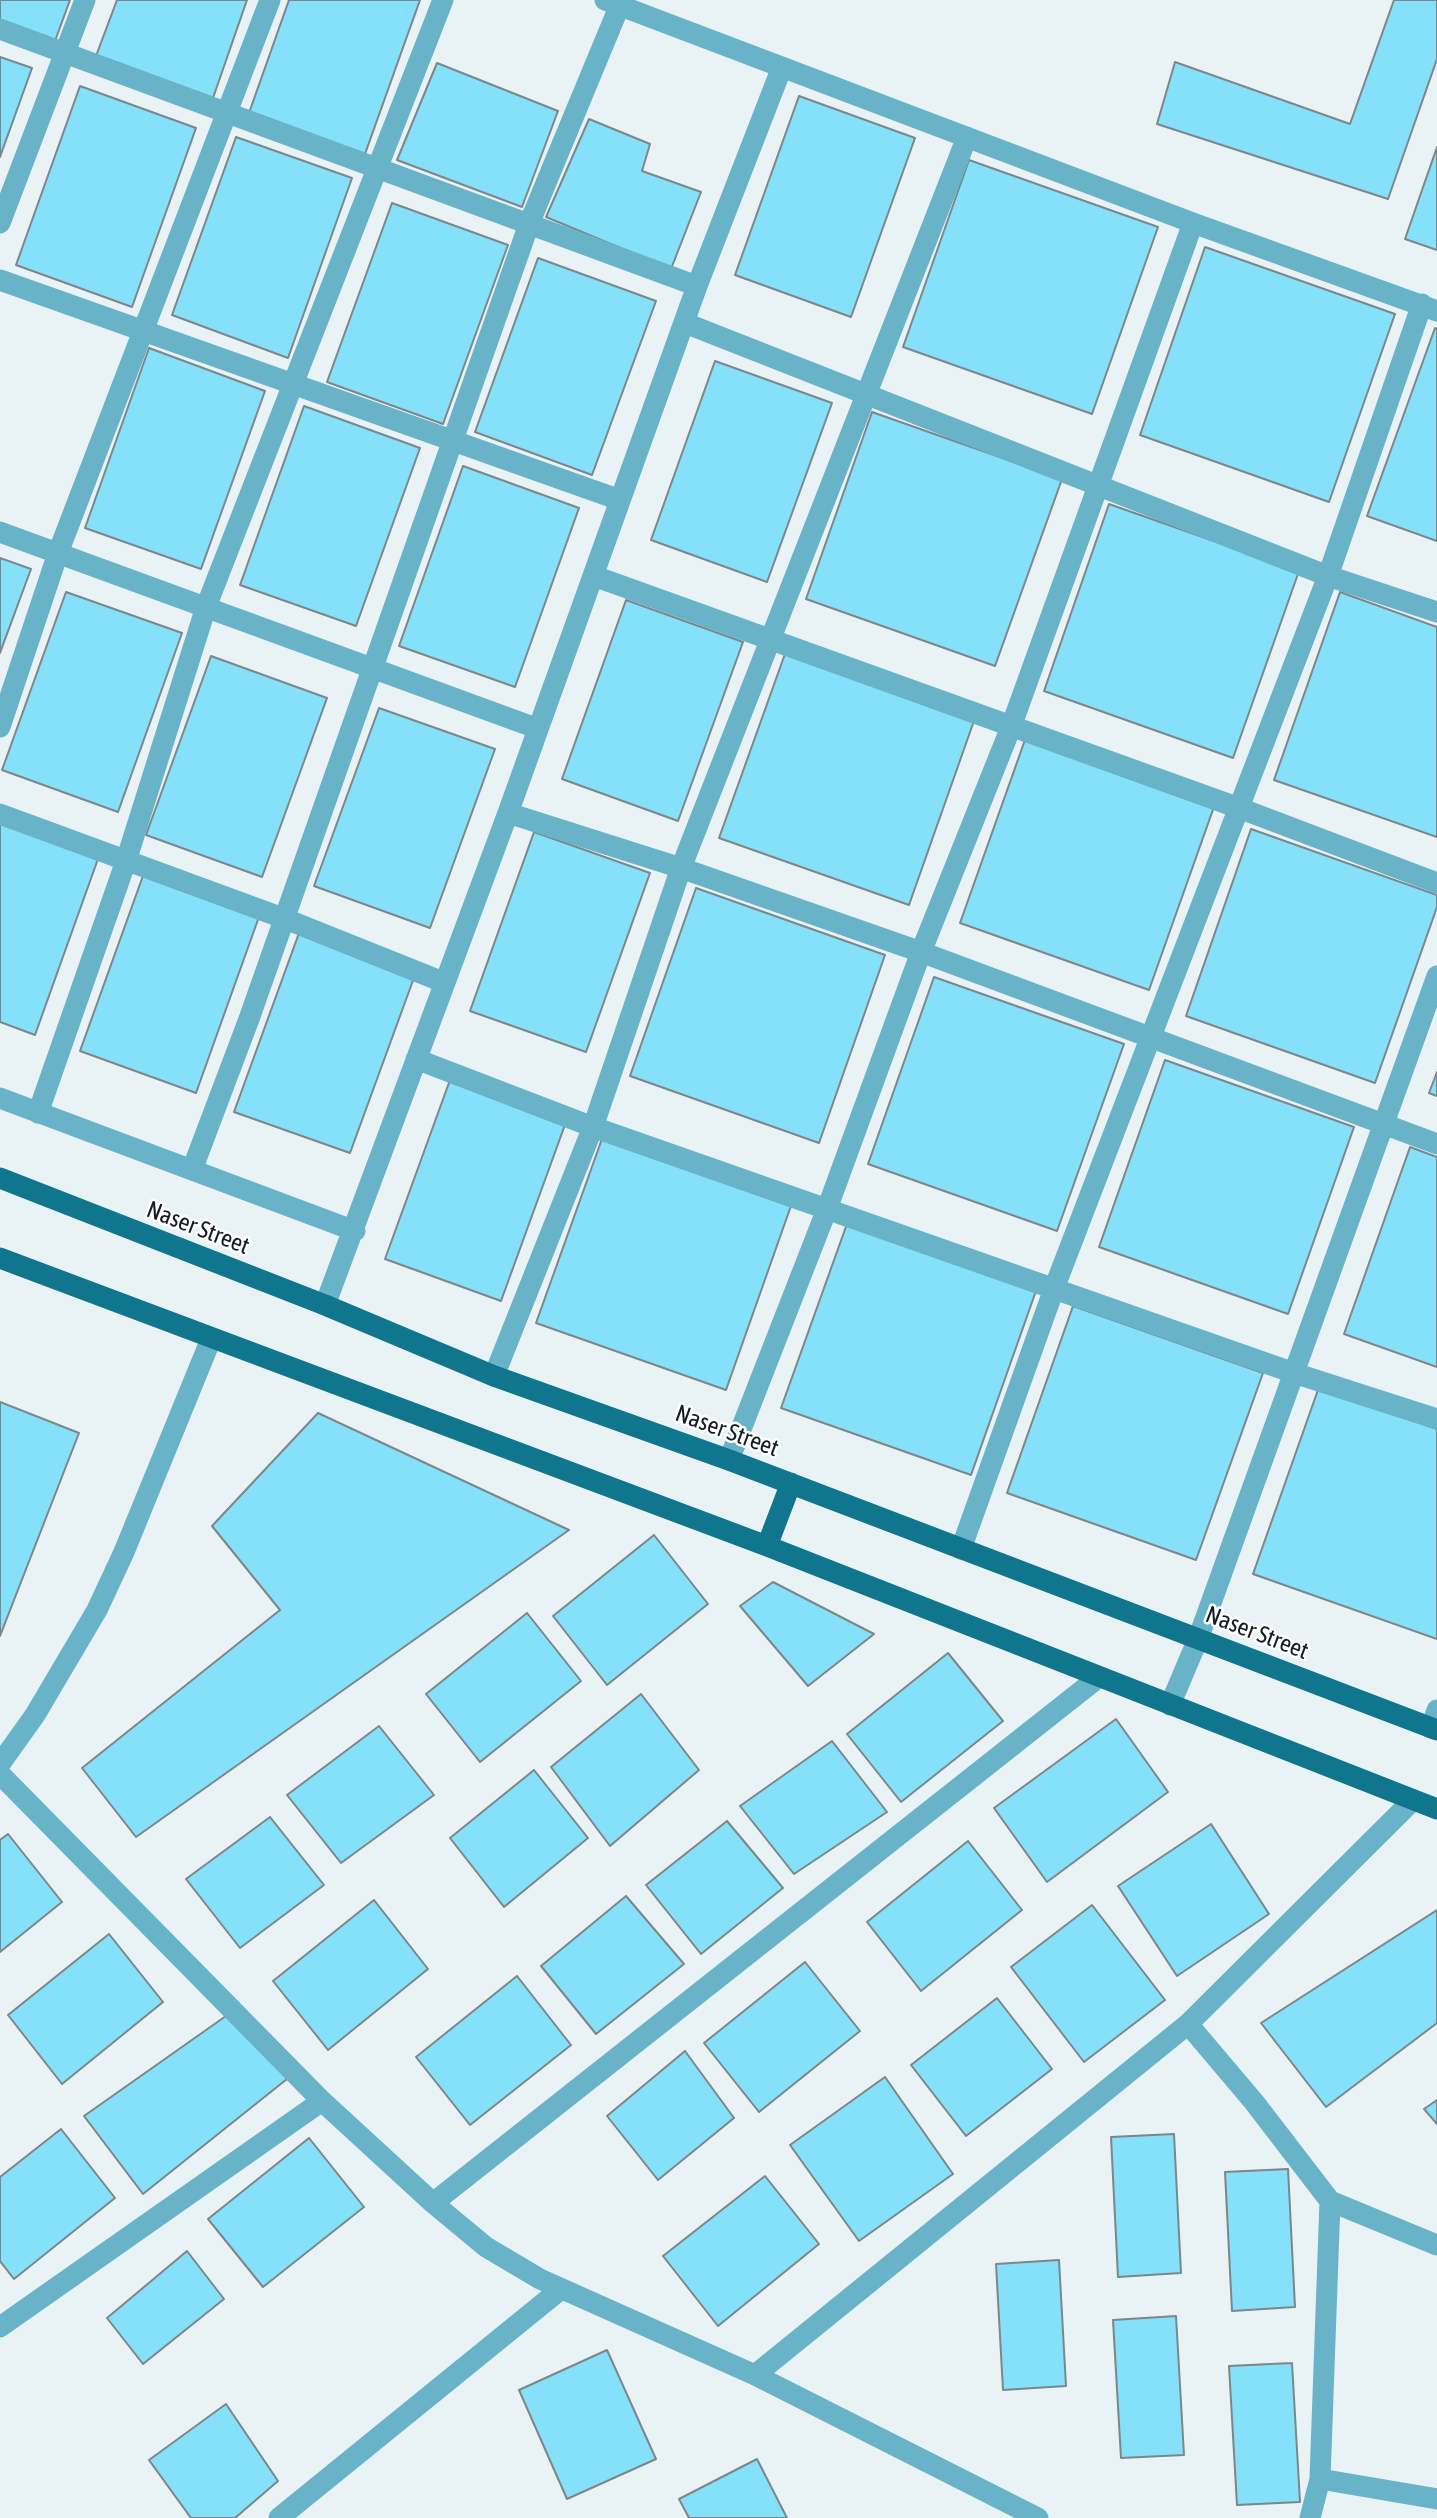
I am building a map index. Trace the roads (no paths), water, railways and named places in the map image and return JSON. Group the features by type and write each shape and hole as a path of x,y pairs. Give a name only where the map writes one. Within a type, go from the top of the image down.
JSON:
{"main road":[{"name":"Naser Street","path":"0,1178 326,1305 494,1376 791,1483 1198,1639 1435,1723"},
{"path":"0,1258 767,1546 1437,1809"},
{"path":"767,1546 791,1483"}],"street":[{"path":"0,223 62,52 85,0"},
{"path":"0,727 58,553 270,0"},
{"path":"38,1113 126,861 206,607 443,0"},
{"path":"192,1170 529,224 612,3 1193,223 1429,307 1055,1286 961,1549"},
{"path":"0,29 697,286"},
{"path":"326,1305 443,982 508,813 697,286 782,67"},
{"path":"494,1376 593,1127 681,868 967,137"},
{"path":"729,1460 827,1209 921,952 1011,727 1193,223"},
{"path":"0,280 620,500"},
{"path":"685,323 867,397 1328,576 1437,612"},
{"path":"0,532 536,729"},
{"path":"594,576 1239,808 1437,883"},
{"path":"508,813 681,868 921,952 1437,1143"},
{"path":"0,814 283,918 443,982"},
{"path":"1170,1704 1198,1639 1437,976"},
{"path":"416,1059 593,1127 1055,1286 1294,1373 1437,1419"},
{"path":"0,1098 355,1230"},
{"path":"0,1764 35,1715 97,1610 124,1552 211,1339"},
{"path":"433,2203 1099,1677"},
{"path":"0,1774 321,2101 485,2247 561,2289 755,2375 1038,2518"},
{"path":"755,2375 1188,2024 1413,1800"},
{"path":"1188,2024 1254,2102 1330,2201 1437,2245"},
{"path":"0,2328 321,2101"},
{"path":"1310,2518 1320,2479 1330,2201"},
{"path":"279,2518 561,2289"},
{"path":"1320,2479 1437,2499"}]}
